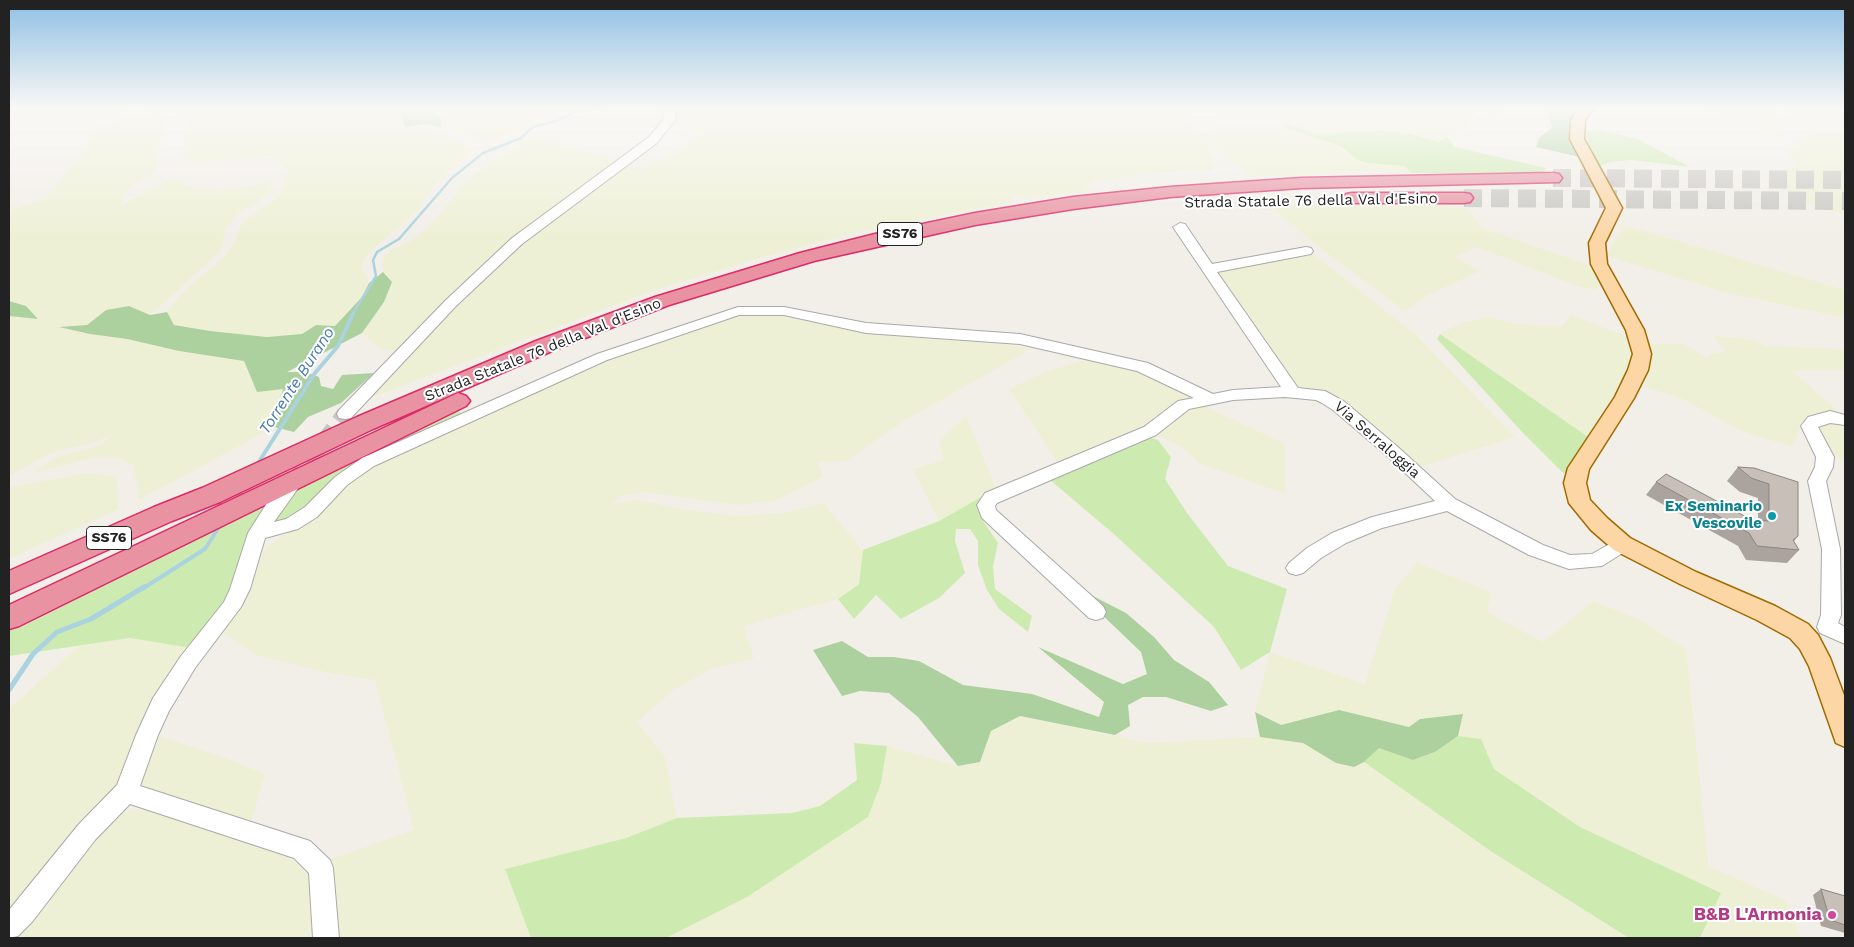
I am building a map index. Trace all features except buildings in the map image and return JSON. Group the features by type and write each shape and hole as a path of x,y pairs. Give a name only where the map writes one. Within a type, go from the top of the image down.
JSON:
{"highway":[{"name":"Strada Statale 76 della Val d'Esino","path":"9,583 544,346 653,305 798,259 875,240 975,219 1170,192 1301,183 1553,178"},
{"name":"Strada Statale 76 della Val d'Esino","path":"9,618 190,530 279,490 446,407 609,335 758,283 844,258 901,244 986,228 1131,208 1273,199 1464,198"}],"main road":[{"path":"1584,151 1614,208 1597,243 1599,264 1635,330 1642,354 1638,370 1624,398 1579,468 1575,483 1580,502 1599,524 1622,544 1688,578 1766,613 1799,632 1809,642 1821,665 1845,735"}],"street":[{"path":"345,414 451,303 517,241 638,151"},
{"path":"1180,227 1293,393"},
{"path":"1209,269 1306,251"},
{"path":"257,533 292,524 311,512 341,481 368,462 602,357 738,311 784,312 866,328 1020,339 1142,367 1212,400"},
{"name":"Via Serraloggia","path":"1096,612 988,513 986,506 991,498 1150,431 1184,405 1233,395 1293,393 1319,395 1339,406 1449,504 1536,550 1569,562 1595,561 1622,544"},
{"path":"1827,627 1831,615 1831,549 1817,481 1824,467 1825,457 1811,433 1810,426 1814,421 1830,417 1845,420"},
{"path":"9,927 23,913 87,832 126,792 147,735 161,705 188,662 231,607 240,589 257,533 273,508 279,490"},
{"path":"1296,568 1314,552 1339,538 1378,522 1449,504"},
{"path":"1799,632 1827,627 1845,636"},
{"path":"126,792 302,850 320,868 326,938"}],"green space":[{"path":"81,151 159,151 155,171 129,188 121,205 171,179 197,189 218,191 272,182 271,189 259,202 240,213 226,227 222,248 150,315 129,306 106,310 87,325 61,327 179,351 244,361 257,391 283,389 274,427 139,500 134,465 117,458 90,459 32,473 55,458 101,445 112,434 96,442 51,453 9,476 9,316 38,319 26,306 9,301 9,210 47,199"},
{"path":"184,151 473,151 437,181 419,208 368,254 361,267 369,283 362,297 335,326 316,325 302,334 267,337 174,325 167,312 182,293 222,259 233,245 242,223 271,202 283,189 288,170 274,156 192,162 183,159"},
{"path":"509,151 586,151 622,162 535,221 495,252 440,305 398,351 381,349 362,333 384,302 392,282 383,272 383,258 391,250 409,242 431,224 462,185"},
{"path":"677,151 1211,151 1215,167 1211,170 1187,170 1111,178 1091,182 1084,192 1024,199 1012,195 1011,202 854,233 756,259 655,290 360,402 507,254 626,164 640,168 664,160"},
{"path":"1217,151 1347,151 1357,160 1368,163 1405,166 1411,173 1366,171 1313,175 1257,176 1245,172"},
{"path":"1347,151 1473,151 1546,168 1542,173 1411,173 1405,166 1368,163 1357,160"},
{"path":"1554,151 1578,151 1580,157"},
{"path":"1590,151 1661,151 1690,167 1632,160 1610,162 1597,167"},
{"path":"1789,151 1845,151 1845,215 1800,202 1784,182 1783,173 1797,166 1797,163 1790,158"},
{"path":"1394,203 1468,208 1482,228 1594,267 1601,281 1596,290 1580,287 1477,247 1455,257 1480,271 1428,295 1405,311 1324,251 1270,207"},
{"path":"1624,225 1845,290 1845,318 1728,293 1606,256"},
{"path":"1312,253 1416,335 1515,437 1423,466 1415,465 1334,396 1292,387 1212,270"},
{"path":"383,272 392,282 384,302 362,333 287,372 306,372 319,377 321,386 333,389 342,375 374,373 341,403 308,417 294,432 274,427 283,389 257,392 244,361 179,351 127,339 90,334 59,327 87,325 106,310 129,306 150,315 167,312 174,325 210,331 267,337 302,334 316,325 335,326 362,297 369,283"},
{"path":"9,301 26,306 38,319 9,316"},
{"path":"755,313 778,315 861,331 1013,345 1031,349 904,421 846,461 818,462 823,477 778,500 738,505 644,492 620,496 612,504 638,500 681,509 738,516 783,513 823,503 863,550 859,584 838,599 744,626 754,659 713,668 675,689 637,722 665,757 677,818 626,838 505,869 531,938 334,938 328,860 414,830 375,680 335,674 255,655 222,631 251,586 265,548 314,514 345,483 368,468 604,358 737,315"},
{"path":"1571,315 1631,338 1630,370 1591,439 1440,334 1461,323 1489,317 1514,324 1562,326"},
{"path":"1440,334 1591,439 1572,478 1561,471 1523,433 1437,339"},
{"path":"1714,336 1755,340 1766,346 1845,349 1845,370 1792,371 1837,410 1845,439 1845,464 1801,423 1793,447 1742,431 1679,397 1644,387 1650,366 1647,344 1684,344 1709,359 1709,354 1725,352"},
{"path":"1088,359 1138,370 1190,393 1192,397 1183,401 1146,428 1058,463 1009,389 1047,371"},
{"path":"1200,404 1285,444 1285,494 1199,463 1185,450 1159,435 1158,428 1184,409"},
{"path":"455,408 464,416 355,464 292,519 254,525 222,606 191,648 130,638 9,656 9,626"},
{"path":"966,416 996,488 939,521 913,469 943,460 939,441"},
{"path":"1148,437 1158,440 1171,457 1165,479 1187,513 1228,566 1287,589 1270,652 1241,670 1214,627 1115,535 1049,479"},
{"path":"88,473 116,477 119,509 9,559 9,487"},
{"path":"981,497 981,518 998,543 993,566 995,589 1032,616 1028,632 999,609 987,590 978,565 978,541 970,529 956,529 955,541 965,573 939,598 901,619 876,595 854,619 838,599 859,584 863,550 939,521"},
{"path":"1417,563 1492,592 1487,612 1543,642 1593,601 1638,619 1686,649 1709,866 1786,901 1801,938 1700,938 1721,893 1580,827 1494,769 1481,739 1458,736 1462,714 1420,719 1409,727 1339,710 1281,725 1255,712 1270,652 1365,684 1395,589"},
{"path":"1087,593 1126,613 1154,637 1174,660 1209,682 1228,705 1211,711 1166,697 1143,697 1128,705 1130,726 1115,735 1020,716 991,731 980,762 958,766 918,717 889,693 860,691 842,696 813,650 842,641 868,657 894,657 919,661 963,685 1032,694 1099,717 1104,702 1038,647 1123,684 1147,674 1141,652 1095,608"},
{"path":"130,638 191,648 156,700 115,788 77,830 9,914 9,709 79,646"},
{"path":"1339,710 1409,727 1420,719 1463,714 1458,736 1435,752 1413,760 1379,748 1364,762 1354,767 1336,763 1303,743 1260,737 1255,712 1281,725"},
{"path":"1020,716 1148,743 1260,737 1303,743 1336,763 1354,767 1364,762 1492,852 1629,938 666,938 747,897 881,783 887,746 958,766 980,762 991,731"},
{"path":"152,734 226,758 265,774 250,827 132,786"},
{"path":"1458,736 1481,739 1494,769 1580,827 1721,893 1700,938 1629,938 1492,852 1364,762 1379,747 1413,760 1435,752"},
{"path":"854,743 887,746 881,783 868,817 747,897 666,938 531,938 505,869 626,838 677,818 792,813 820,806 857,780"},
{"path":"144,809 288,856 311,875 311,938 9,938 9,934 29,914 97,830 121,812"}],"waterway":[{"name":"Torrente Burano","path":"352,315 376,276 373,260 377,252 399,239 452,178 488,151"},
{"name":"Torrente Burano","path":"257,465 315,373 338,346 353,314"},
{"name":"Torrente Burano","path":"235,501 243,488"},
{"name":"Torrente Burano","path":"142,589 205,549 221,524"},
{"name":"Torrente Burano","path":"9,690 33,654 57,632 91,619 144,587"}],"tunnel":[{"path":"1553,178 1845,180"},
{"path":"1464,198 1845,201"},
{"path":"292,484 345,414"}],"place":[{"name":"Ex Seminario Vescovile","path":"1772,516"},
{"name":"B&B L'Armonia","path":"1832,915"}]}
